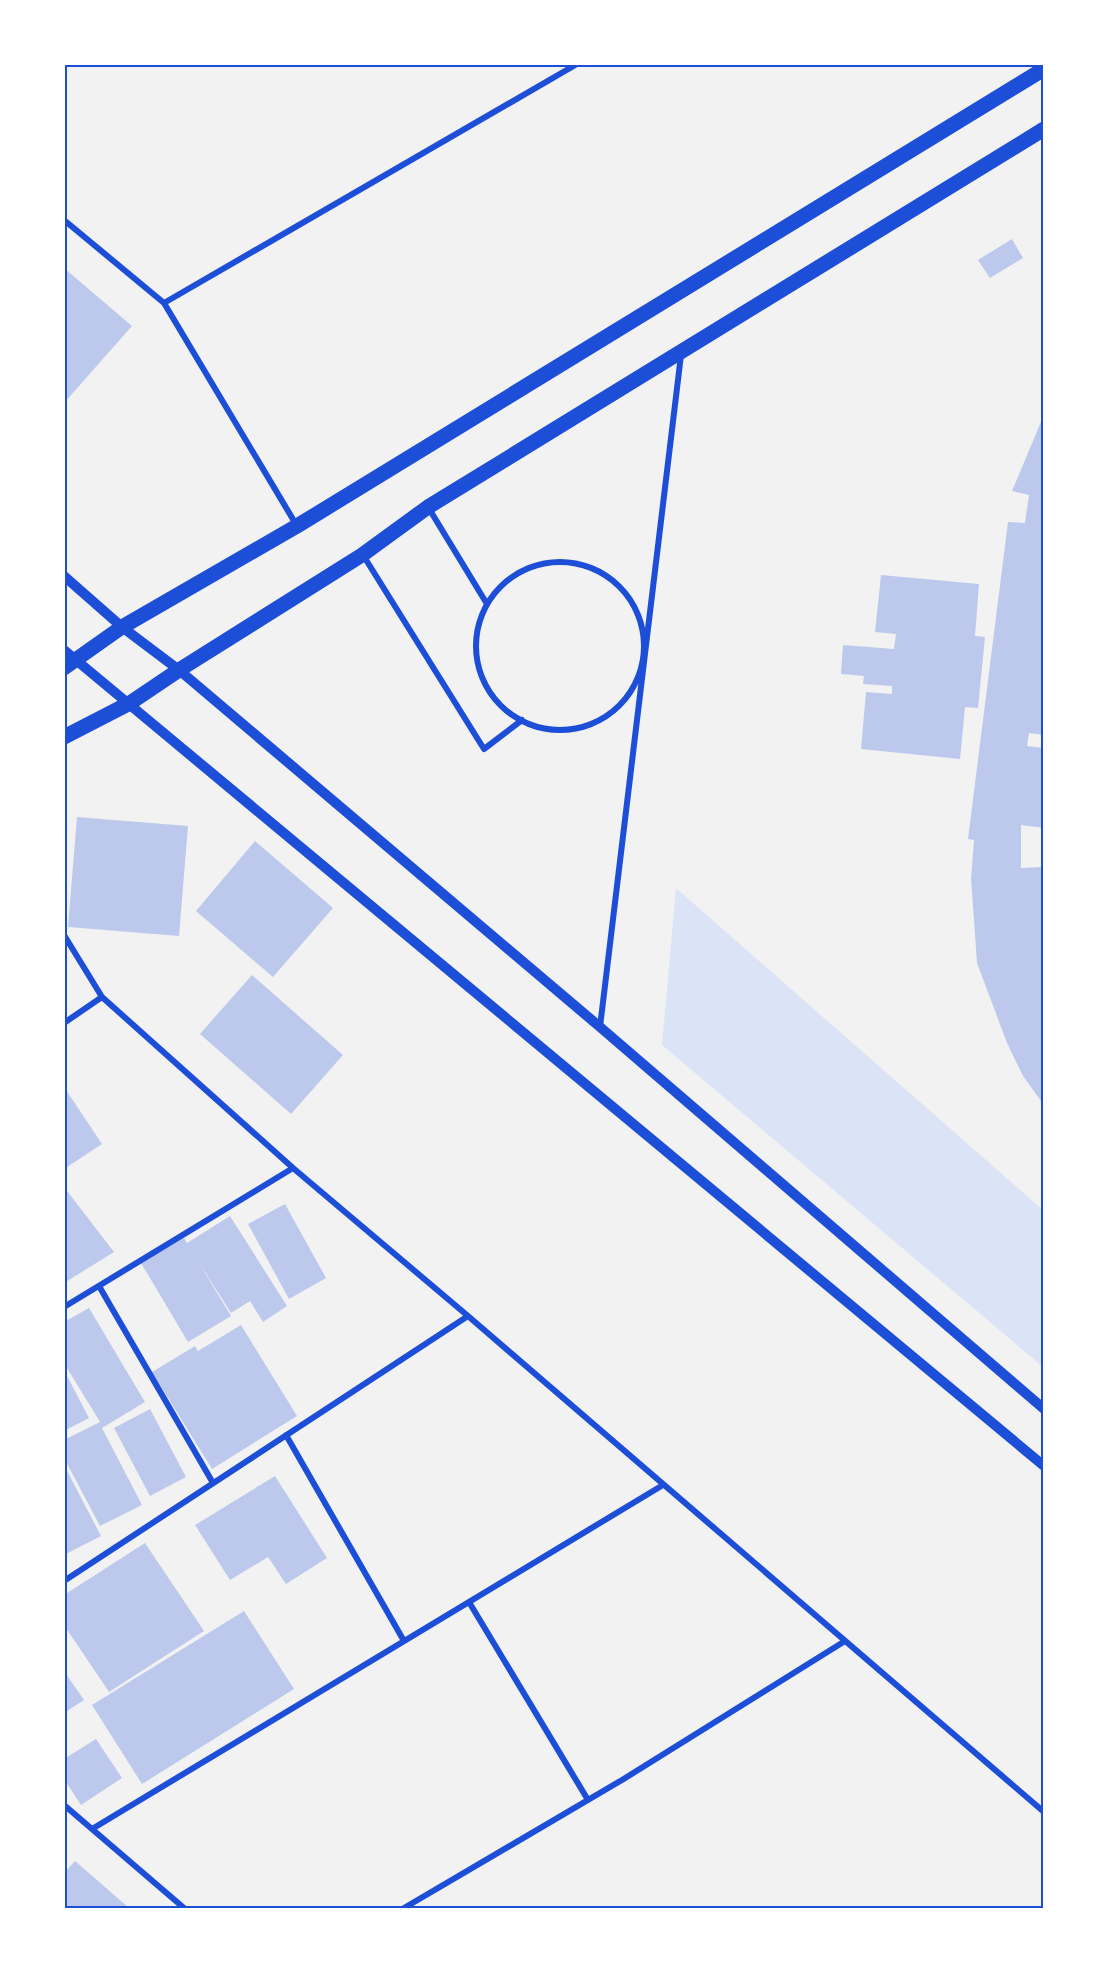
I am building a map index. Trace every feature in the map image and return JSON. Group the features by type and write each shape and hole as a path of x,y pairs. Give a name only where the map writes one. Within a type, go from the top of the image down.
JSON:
{"main road":[{"path":"68,660 297,526 1044,69"},
{"path":"64,737 130,703 362,555 428,507 1044,129"}],"street":[{"path":"164,303 577,64"},
{"path":"64,220 164,303 297,526"},
{"path":"600,1027 682,351"},
{"path":"428,507 487,604"},
{"path":"362,555 484,749 522,720"},
{"path":"555,561 583,564 608,576 628,596 641,621 645,648 639,676 625,700 604,718 577,728 549,729 522,720 500,705 485,682 477,657 478,630 487,604 504,583 528,568 555,561"},
{"path":"64,576 122,627 179,670 600,1027 1044,1408"},
{"path":"68,660 130,703 1044,1466"},
{"path":"64,935 102,997 292,1168 468,1316 1044,1812"},
{"path":"64,1023 102,997"},
{"path":"64,1307 292,1168"},
{"path":"99,1286 213,1483"},
{"path":"64,1581 468,1316"},
{"path":"286,1435 404,1641"},
{"path":"92,1829 663,1485"},
{"path":"469,1602 588,1800"},
{"path":"404,1908 588,1800 845,1641"},
{"path":"64,1805 184,1908"}],"shaded area":[{"path":"676,888 1043,1210 1043,1367 662,1045"}],"building":[{"path":"1012,239 1023,258 990,278 978,260"},
{"path":"64,268 132,326 64,403"},
{"path":"1043,417 1044,605 1041,625 1044,625 1044,735 1029,733 1027,746 1044,748 1044,828 1021,825 1021,868 1041,867 1041,914 1044,925 1044,1105 1023,1076 1007,1043 977,963 971,878 974,840 968,839 1008,522 1025,523 1029,495 1012,491"},
{"path":"881,575 979,584 975,636 985,637 978,708 965,707 960,759 861,749 866,692 892,694 892,686 863,684 864,676 841,674 843,645 894,649 896,634 875,632"},
{"path":"77,817 188,826 179,936 68,927"},
{"path":"255,841 333,908 273,977 196,911"},
{"path":"252,975 343,1055 291,1114 200,1034"},
{"path":"64,1087 102,1144 64,1169"},
{"path":"64,1187 114,1252 64,1283"},
{"path":"285,1204 326,1278 289,1299 248,1224"},
{"path":"230,1216 287,1306 263,1322 250,1301 231,1313 198,1261 231,1316 188,1342 141,1263 184,1238 187,1243"},
{"path":"89,1308 145,1402 102,1428 142,1505 100,1526 64,1458 64,1440 100,1422 64,1363 64,1322"},
{"path":"241,1325 297,1416 212,1469 152,1372 195,1346 198,1351"},
{"path":"64,1370 89,1418 64,1431"},
{"path":"150,1409 186,1477 150,1496 114,1428"},
{"path":"64,1465 101,1536 64,1555"},
{"path":"275,1476 327,1558 286,1584 268,1557 230,1580 195,1525"},
{"path":"145,1543 204,1631 109,1692 64,1625 64,1595"},
{"path":"244,1611 294,1689 142,1784 92,1705"},
{"path":"64,1671 84,1700 64,1713"},
{"path":"96,1739 122,1778 81,1805 64,1779 64,1759"},
{"path":"75,1861 128,1907 64,1908 64,1873"}]}
